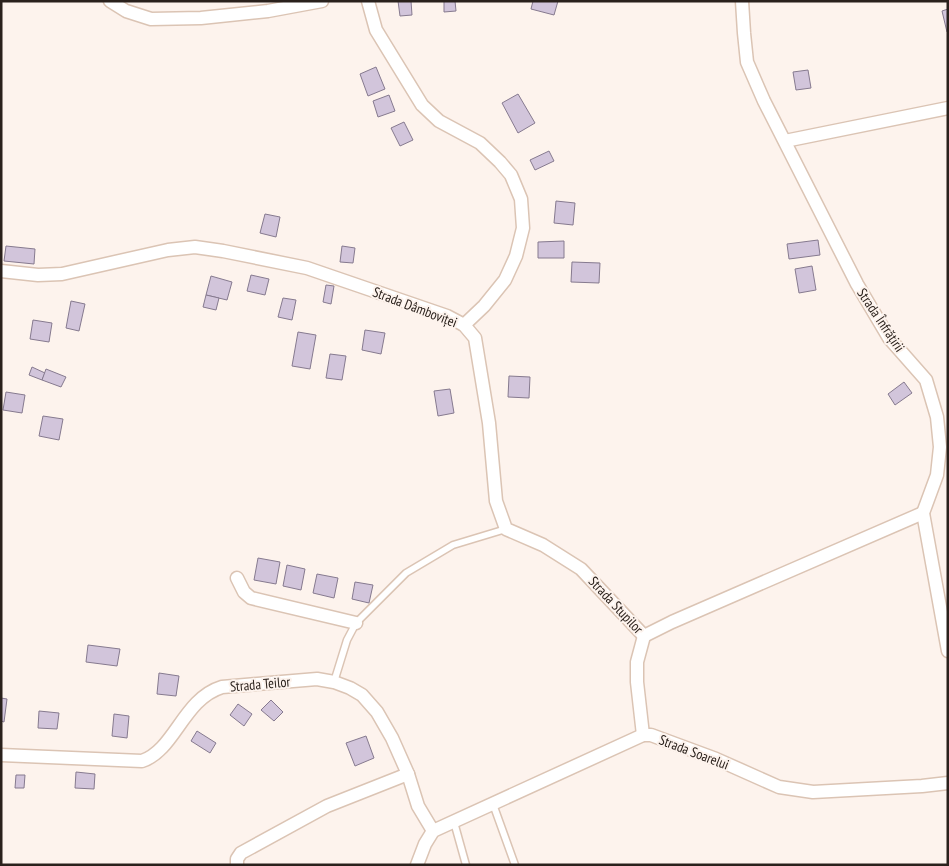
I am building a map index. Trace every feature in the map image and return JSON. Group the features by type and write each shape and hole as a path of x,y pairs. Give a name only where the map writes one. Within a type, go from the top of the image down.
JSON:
{"street":[{"path":"110,1 126,11 151,19 201,18 268,11 322,1"},
{"name":"Strada Dâmboviței","path":"1,272 38,275 62,274 168,250 195,247 306,268 447,316 464,325 484,306 505,280 516,256 523,228 521,199 511,175 500,162 480,143 439,121 422,104 376,30 368,1"},
{"name":"Strada Înfrățirii","path":"742,1 747,62 764,101 857,284 889,338 926,380 937,416 940,447 936,475 923,514 948,651"},
{"path":"785,142 948,108"},
{"path":"464,325 475,338 482,371 496,501 506,529"},
{"name":"Strada Stupilor","path":"506,529 543,545 581,569 644,636 672,622 923,514"},
{"path":"237,578 244,592 251,598 356,623"},
{"path":"643,735 637,682 637,662 644,636"},
{"name":"Strada Teilor","path":"1,755 142,760 156,754 200,699 212,690 222,687 317,679 334,682 350,688 362,695 377,712 392,738 408,774 418,806 433,831"},
{"name":"Strada Soarelui","path":"433,831 643,735 651,735 716,759 779,787 813,792 948,783"},
{"path":"237,865 237,859 241,853 327,806 408,774"},
{"path":"417,865 425,844 433,831"}],"lane":[{"path":"334,682 347,640 356,623 406,573 453,545 506,529"},
{"path":"493,804 515,865"},
{"path":"454,822 466,865"}],"building":[{"path":"398,1 411,1 412,15 400,16"},
{"path":"444,1 455,1 456,11 444,12"},
{"path":"533,1 558,1 554,15 531,9"},
{"path":"948,9 948,32 947,32 942,11"},
{"path":"376,67 385,89 368,96 360,74"},
{"path":"808,70 811,88 796,90 793,72"},
{"path":"518,94 535,123 518,133 502,103"},
{"path":"389,95 395,111 378,117 373,101"},
{"path":"404,122 413,140 400,146 391,128"},
{"path":"549,151 554,161 535,170 530,160"},
{"path":"556,201 575,203 573,225 554,223"},
{"path":"265,214 280,217 276,237 260,233"},
{"path":"818,240 820,255 789,259 787,244"},
{"path":"564,241 564,258 538,258 538,242"},
{"path":"6,246 35,249 34,264 4,261"},
{"path":"342,246 355,248 353,263 340,262"},
{"path":"572,262 600,263 599,283 571,282"},
{"path":"812,266 816,290 799,293 795,269"},
{"path":"251,275 269,279 265,295 247,291"},
{"path":"211,276 232,282 227,300 206,295"},
{"path":"326,285 334,286 331,304 323,302"},
{"path":"206,295 219,298 216,310 203,307"},
{"path":"283,298 296,300 292,320 278,317"},
{"path":"71,301 85,304 79,331 66,328"},
{"path":"33,320 52,323 49,342 30,339"},
{"path":"365,330 385,333 381,354 362,350"},
{"path":"298,332 316,335 310,369 292,366"},
{"path":"330,354 346,356 342,380 326,378"},
{"path":"32,367 45,373 42,380 29,375"},
{"path":"46,369 66,377 61,387 42,380"},
{"path":"509,376 530,377 529,398 508,397"},
{"path":"904,382 912,393 895,405 888,394"},
{"path":"450,389 454,413 438,416 434,391"},
{"path":"6,392 25,395 22,413 3,410"},
{"path":"43,416 63,419 59,440 39,436"},
{"path":"258,558 280,562 276,584 254,580"},
{"path":"287,565 305,569 301,590 283,586"},
{"path":"317,574 338,578 334,598 313,593"},
{"path":"355,582 373,585 369,603 352,599"},
{"path":"88,645 120,649 117,666 86,662"},
{"path":"159,673 179,676 176,696 157,694"},
{"path":"1,698 7,699 4,722 1,721"},
{"path":"271,700 283,712 274,721 261,710"},
{"path":"238,704 252,714 244,726 230,715"},
{"path":"39,711 59,713 57,729 38,728"},
{"path":"114,714 129,716 127,738 112,736"},
{"path":"197,731 216,743 210,753 191,741"},
{"path":"366,736 374,758 355,766 346,743"},
{"path":"76,772 95,774 94,789 75,788"},
{"path":"16,775 25,775 24,788 15,788"}]}
